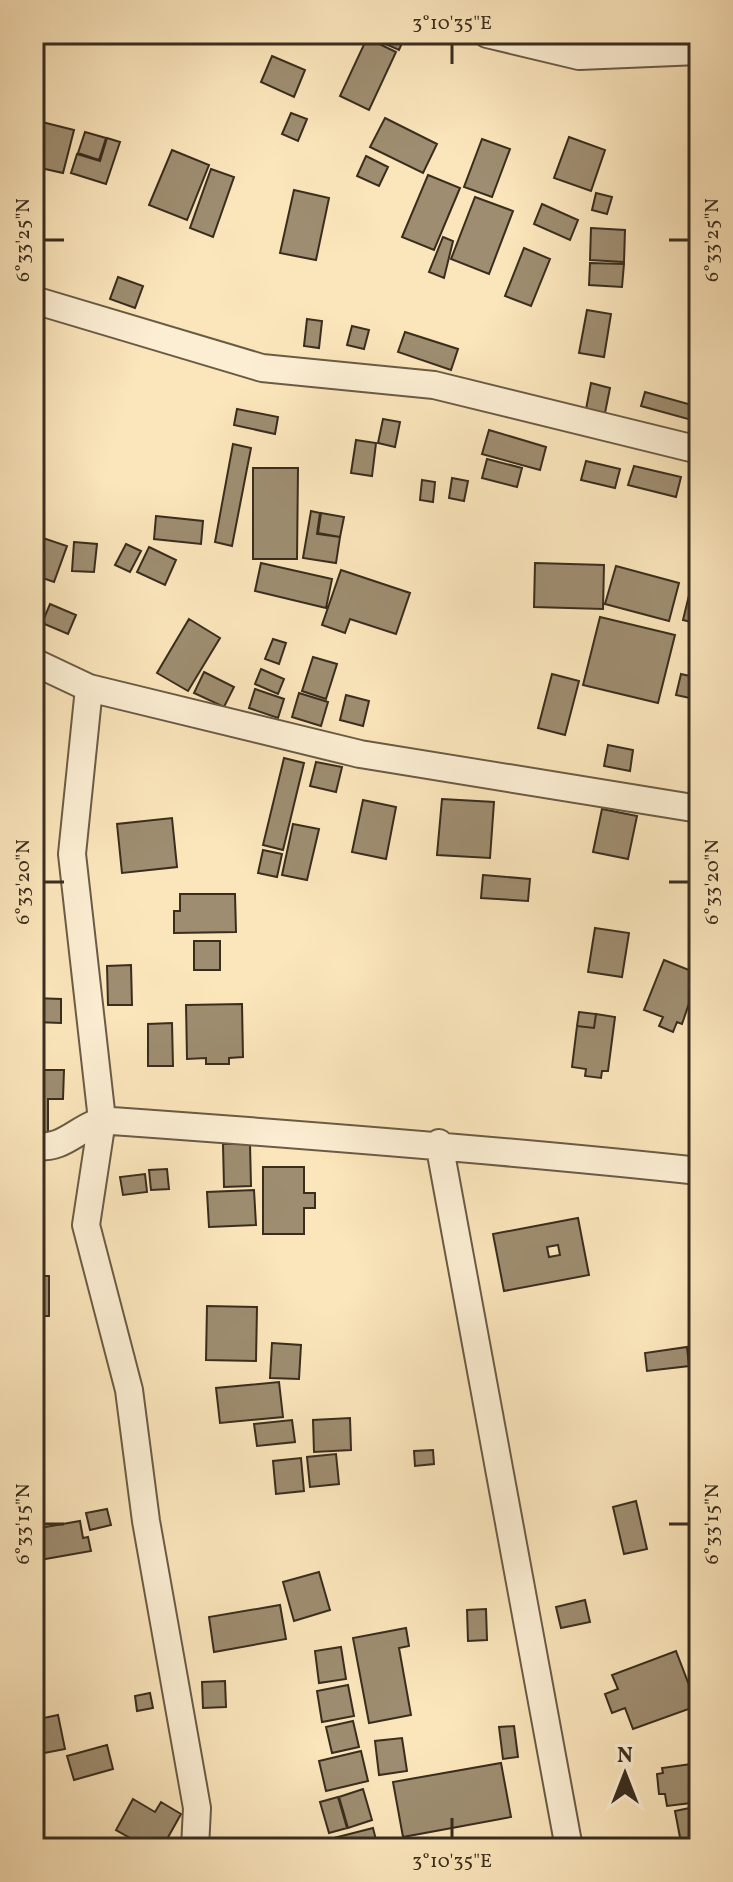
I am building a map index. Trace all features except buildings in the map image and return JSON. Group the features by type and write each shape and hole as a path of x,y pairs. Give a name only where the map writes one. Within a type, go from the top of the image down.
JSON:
{"street":[{"path":"487,34 579,56 699,51"},
{"path":"34,300 262,368 434,385 699,450"},
{"path":"34,662 89,688 360,754 699,809"},
{"path":"89,688 72,854 102,1120 86,1225 129,1390 146,1521 197,1808 195,1848"},
{"path":"34,1146 51,1148 102,1120 439,1143 699,1171"},
{"path":"439,1143 569,1848"}]}
